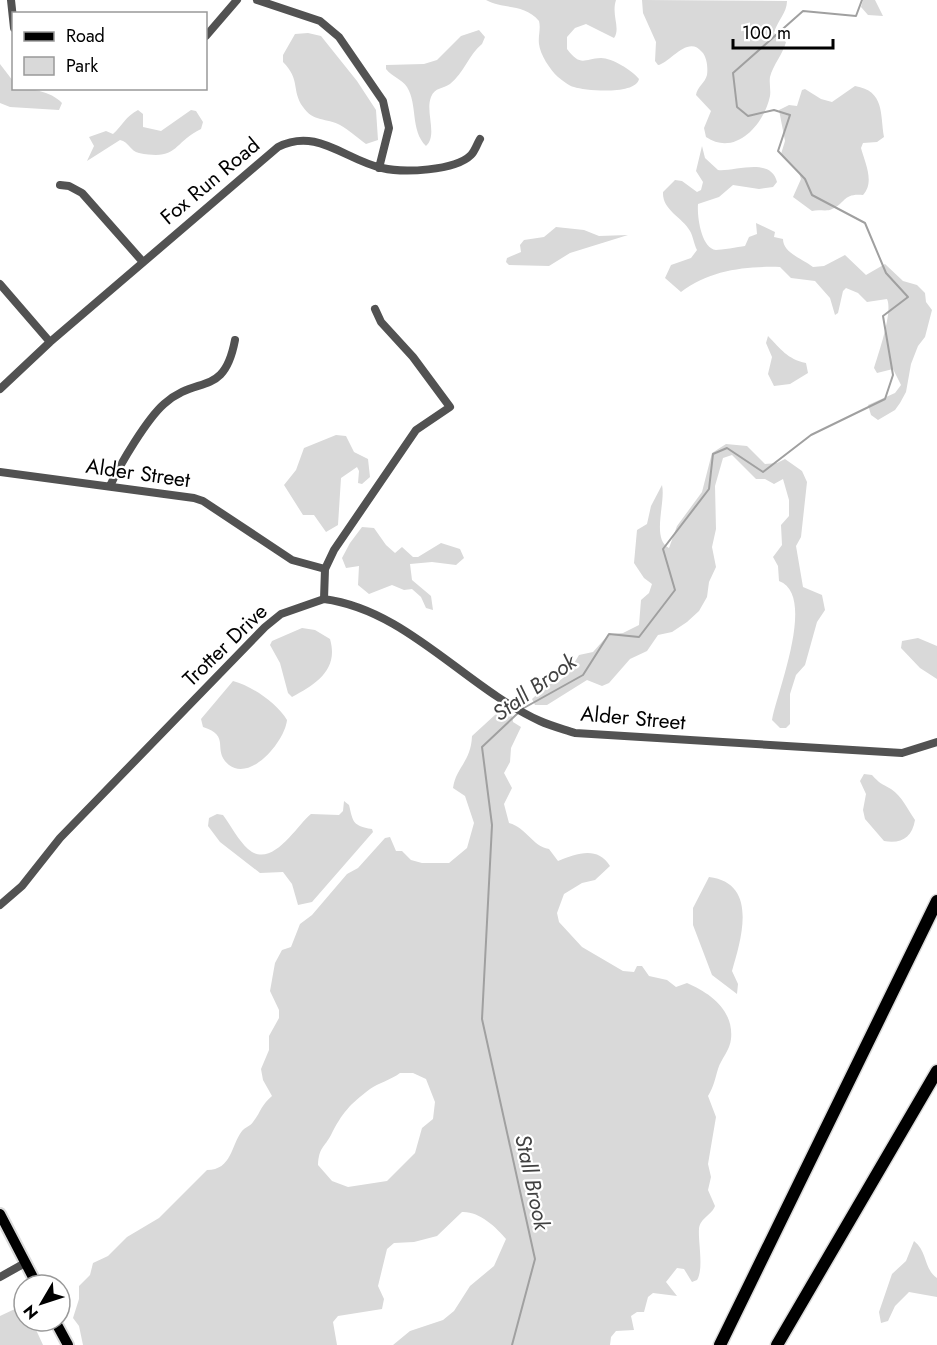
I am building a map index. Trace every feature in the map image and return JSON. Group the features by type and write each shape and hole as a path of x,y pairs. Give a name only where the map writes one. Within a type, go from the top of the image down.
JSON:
{"highway":[{"path":"720,1345 937,901"},
{"path":"777,1345 937,1071"}],"main road":[{"path":"0,1214 30,1273"}],"street":[{"path":"207,35 237,0"},
{"path":"257,0 320,21 339,37 383,101 389,128 379,168"},
{"name":"Fox Run Road","path":"0,389 50,342 261,160 287,142 317,141 379,168 409,170 452,165 470,156 480,139"},
{"path":"60,185 69,186 82,193 143,262"},
{"path":"0,284 50,342"},
{"path":"324,599 325,569 334,550 416,430 450,407 413,357 381,322 375,309"},
{"path":"110,486 118,470 163,405 177,394 207,384 223,374 228,367 235,340"},
{"name":"Alder Street","path":"0,472 172,494 203,501 292,560 325,569"},
{"name":"Alder Street","path":"324,599 363,608 389,622 525,713 575,733 902,753 937,742"},
{"name":"Trotter Drive","path":"0,905 22,886 60,838 265,627 281,614 324,599"},
{"path":"0,1277 25,1263"}],"green space":[{"path":"486,0 616,0 617,30 614,38 586,24 575,28 567,37 567,49 579,60 601,58 616,62 639,79 636,84 620,90 589,90 570,85 555,74 543,57 539,44 539,21 521,9"},
{"path":"642,0 787,1 774,33 786,42 770,77 770,96 767,107 755,127 747,135 727,143 706,137 704,128 711,111 696,95 707,75 705,57 697,47 691,46 658,65 655,61 656,42 643,13"},
{"path":"863,0 875,0 883,16 868,15 861,7"},
{"path":"479,30 485,37 482,44 473,53 455,80 435,91 431,97 429,109 431,136 426,146 418,133 407,87 388,72 386,65 424,64 437,60 461,36"},
{"path":"308,33 321,36 357,81 376,110 378,140 366,144 340,125 311,115 299,101 292,74 283,62 283,55 295,34"},
{"path":"0,64 12,80 12,90 33,90 46,93 62,103 59,110 10,107 0,103"},
{"path":"855,86 872,93 876,98 881,112 884,137 877,142 863,143 861,148 869,178 867,190 863,195 848,197 830,210 812,211 793,197 801,179 799,173 781,154 785,141 779,110 789,105 797,106 802,90 805,89 821,99 832,102"},
{"path":"138,110 143,114 143,127 161,131 191,110 196,111 203,122 201,129 169,153 152,155 139,153 120,140 87,161 94,146 89,137 106,131 113,134 127,118"},
{"path":"702,146 705,158 718,170 760,167 768,169 777,182 773,187 759,189 733,185 719,197 698,204 703,238 711,248 718,250 745,246 749,237 757,234 756,223 775,232 774,237 783,239 790,252 813,267 824,266 845,255 866,275 885,264 903,281 917,285 925,293 926,302 932,310 925,337 918,346 911,364 906,392 895,410 878,420 871,415 868,405 895,393 901,385 893,369 877,373 874,368 887,322 887,299 867,302 858,293 846,288 843,291 838,313 835,315 830,298 815,281 791,278 780,267 754,267 716,274 681,292 665,278 671,265 691,258 697,250 690,231 669,209 663,192 675,180 682,181 697,192 701,190 703,182 696,171"},
{"path":"556,227 584,230 599,236 628,235 570,253 549,266 509,265 506,262 507,258 521,252 520,245 524,240 544,237"},
{"path":"768,336 789,356 806,363 808,373 790,384 774,386 768,374 772,357 766,343"},
{"path":"336,435 346,436 354,452 368,459 370,477 362,484 358,483 357,467 341,478 338,525 326,532 314,515 303,515 284,485 296,470 304,448"},
{"path":"726,444 747,446 765,464 777,463 785,459 802,471 807,482 801,537 796,546 803,587 822,595 825,610 817,622 805,665 796,675 790,694 790,724 786,728 780,728 772,720 792,645 795,624 795,605 790,590 779,581 778,566 773,557 782,545 781,525 789,516 789,500 783,479 774,484 765,479 756,479 732,455 723,458 715,486 716,529 712,547 716,567 709,582 707,597 699,611 672,632 658,635 647,651 630,659 609,683 602,686 587,680 547,705 535,705 532,699 547,685 567,675 579,655 593,652 609,634 623,633 639,625 641,600 649,593 652,584 644,578 634,563 637,530 647,524 651,506 662,485 660,529 661,537 669,548 677,526 702,492 712,453"},
{"path":"362,527 374,528 395,553 402,547 413,557 418,557 441,543 460,549 464,558 456,565 432,562 410,564 412,580 431,596 433,610 426,608 421,597 412,589 404,590 392,585 369,594 358,585 359,566 346,568 342,558"},
{"path":"302,628 315,630 330,639 331,659 328,668 317,681 292,697 288,693 280,663 270,645 272,641"},
{"path":"918,638 937,646 937,679 920,668 901,648 902,641"},
{"path":"233,681 263,696 277,707 287,720 280,738 266,757 247,768 238,769 229,765 224,759 217,735 203,727 201,719"},
{"path":"507,712 512,714 513,722 521,727 511,748 510,762 504,773 512,788 504,804 509,823 515,825 538,844 549,849 558,861 587,853 599,856 610,866 595,880 582,883 564,894 557,913 559,922 582,947 623,971 634,972 637,966 642,966 649,976 667,980 676,987 687,983 704,992 719,1004 729,1019 730,1043 708,1096 716,1117 708,1164 711,1177 708,1190 715,1206 699,1229 700,1269 697,1280 692,1282 684,1269 677,1268 666,1282 677,1296 653,1293 648,1297 644,1312 637,1312 631,1316 634,1330 616,1331 611,1337 610,1345 393,1345 410,1331 443,1320 454,1311 470,1286 494,1266 506,1239 481,1217 462,1212 437,1236 414,1242 394,1243 387,1249 378,1286 384,1299 382,1309 338,1316 333,1322 337,1345 83,1345 79,1326 73,1318 79,1299 79,1286 90,1275 93,1263 108,1256 127,1237 159,1218 207,1170 221,1166 230,1156 242,1131 252,1123 272,1096 263,1080 261,1069 269,1050 269,1036 279,1018 279,1010 270,991 275,963 282,950 291,947 300,924 312,915 347,874 358,868 385,838 390,837 396,851 402,851 411,860 422,863 449,863 467,848 474,823 465,796 453,788 469,752 472,736 496,714","holes":["400,1073 413,1073 426,1079 435,1102 433,1119 422,1128 415,1153 387,1181 348,1187 332,1181 318,1165 319,1155 347,1109 373,1087"]},
{"path":"864,774 872,775 902,799 915,820 914,826 905,838 896,842 884,841 865,819 863,810 866,794 860,781"},
{"path":"344,801 349,805 354,822 372,829 373,832 312,902 298,905 292,884 283,872 260,873 220,842 208,826 209,818 217,814 223,815 248,849 257,854 266,854 283,844 311,814 339,815 343,811"},
{"path":"709,877 725,881 735,890 741,901 742,929 732,971 738,984 737,994 712,975 693,925 693,908"},
{"path":"914,1241 922,1250 929,1270 937,1278 937,1297 909,1292 895,1306 888,1321 881,1323 879,1312 892,1274 906,1261"},
{"path":"12,1310 12,1333 38,1333 43,1345 0,1345 0,1316"}],"waterway":[{"name":"Stall Brook","path":"522,709 583,675 609,634 639,637 675,590 663,549 709,489 713,454 727,448 763,472 811,435 885,399 893,375 883,316 908,297 886,273 865,223 812,195 805,179 778,151 790,115 774,110 748,116 737,107 733,73 803,11 856,16 862,0"},
{"name":"Stall Brook","path":"512,1345 535,1259 482,1019 492,825 482,747 518,713"}]}
